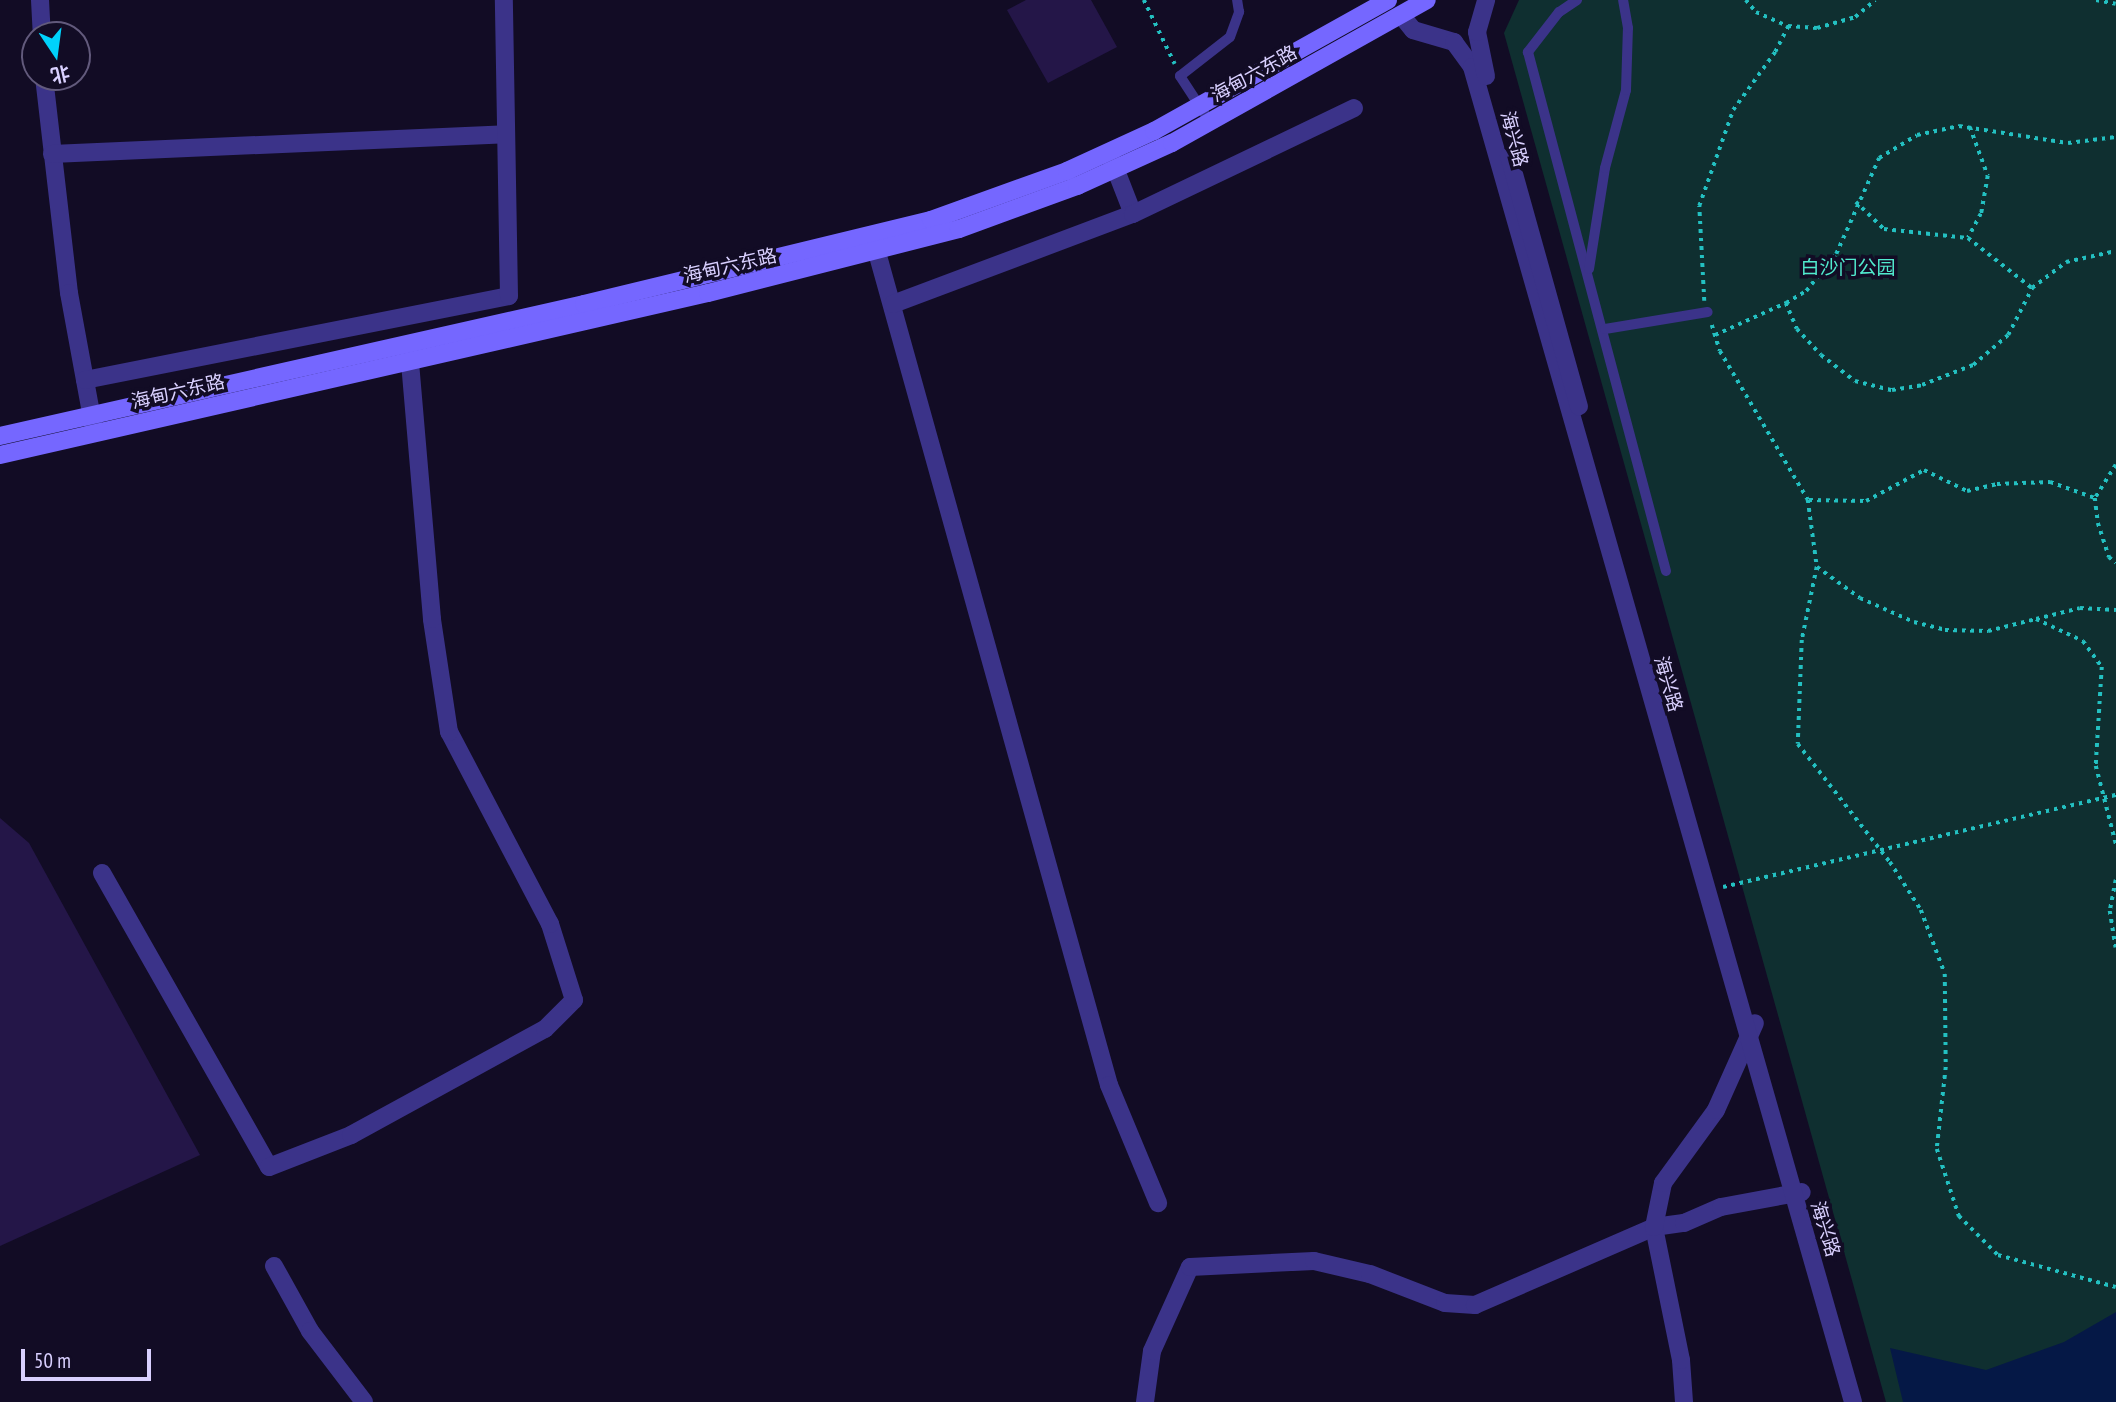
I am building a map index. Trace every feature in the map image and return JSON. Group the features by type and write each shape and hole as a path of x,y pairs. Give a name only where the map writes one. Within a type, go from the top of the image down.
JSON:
{"main road":[{"name":"海甸六东路","path":"0,436 93,424 875,244 959,229 1115,169 1388,0"},
{"name":"海甸六东路","path":"875,244 1204,116 1427,0"},
{"name":"海甸六东路","path":"0,455 93,424"}],"street":[{"path":"40,0 41,21"},
{"path":"85,380 509,296 504,0"},
{"name":"海兴路","path":"1486,0 1478,23 1478,49 1717,888 1752,1031"},
{"name":"海兴路","path":"1401,15 1413,30 1454,42 1471,63 1752,1031 1853,1402"},
{"path":"45,91 51,154 93,424"},
{"path":"893,304 1133,214 1354,108"},
{"path":"51,154 506,134"},
{"path":"1108,152 1133,214"},
{"path":"875,244 1109,1085 1158,1203"},
{"path":"102,873 269,1167 351,1135 545,1029 574,1000 550,924 450,732 432,619 409,352"},
{"path":"1684,1402 1682,1360 1654,1227 1663,1183 1716,1110 1752,1031"},
{"path":"1145,1402 1152,1352 1191,1267 1314,1261 1370,1274 1445,1303 1475,1305 1654,1227 1684,1223 1721,1207 1797,1192"},
{"name":"海兴路","path":"1797,1192 1863,1402"},
{"path":"274,1266 310,1331 364,1402"}],"lane":[{"path":"1204,116 1180,76 1230,37 1239,12 1237,0"},
{"path":"1577,0 1559,12 1528,52 1605,329 1666,571"},
{"path":"1589,274 1605,168 1626,90 1628,28 1623,0"},
{"path":"1605,329 1708,313"}],"path":[{"path":"1144,0 1180,76"},
{"path":"1746,0 1756,12 1788,26 1817,28 1855,17 1875,0"},
{"path":"2096,0 2116,4"},
{"path":"1788,26 1775,52 1733,110 1699,206 1702,292 1715,335 1808,500 1817,567 1802,640 1798,744 1880,850 1921,910 1945,974 1946,1068 1937,1149 1959,1216 1998,1255 2116,1287"},
{"path":"1715,335 1806,291 1836,254 1856,202 1879,158 1917,135 1970,127 2068,144 2116,137"},
{"path":"1968,238 1982,214 1988,176 1970,127"},
{"path":"1856,202 1884,229 1968,238 2032,288"},
{"path":"1786,303 1797,329 1821,355 1856,381 1892,390 1922,384 1973,365 2008,335 2032,288 2066,262 2116,251"},
{"path":"2116,465 2095,498 2098,523 2109,557 2116,563"},
{"path":"1808,500 1866,501 1924,470 1967,491 1997,484 2050,482 2095,498"},
{"path":"1817,567 1860,598 1945,630 1988,631 2080,608 2116,610"},
{"path":"2036,619 2083,641 2102,667 2096,766 2116,844"},
{"path":"1717,888 2116,795"},
{"path":"2116,880 2110,911 2116,948"}],"green space":[{"name":"白沙门公园","path":"1519,0 2116,0 2116,1402 1886,1402 1504,33"}],"water":[{"path":"2116,1312 2116,1402 1903,1402 1890,1348 1986,1370 2064,1342"}],"building":[{"path":"1026,0 1091,0 1117,47 1048,83 1007,10"},
{"path":"0,818 29,843 200,1155 0,1246"}]}
